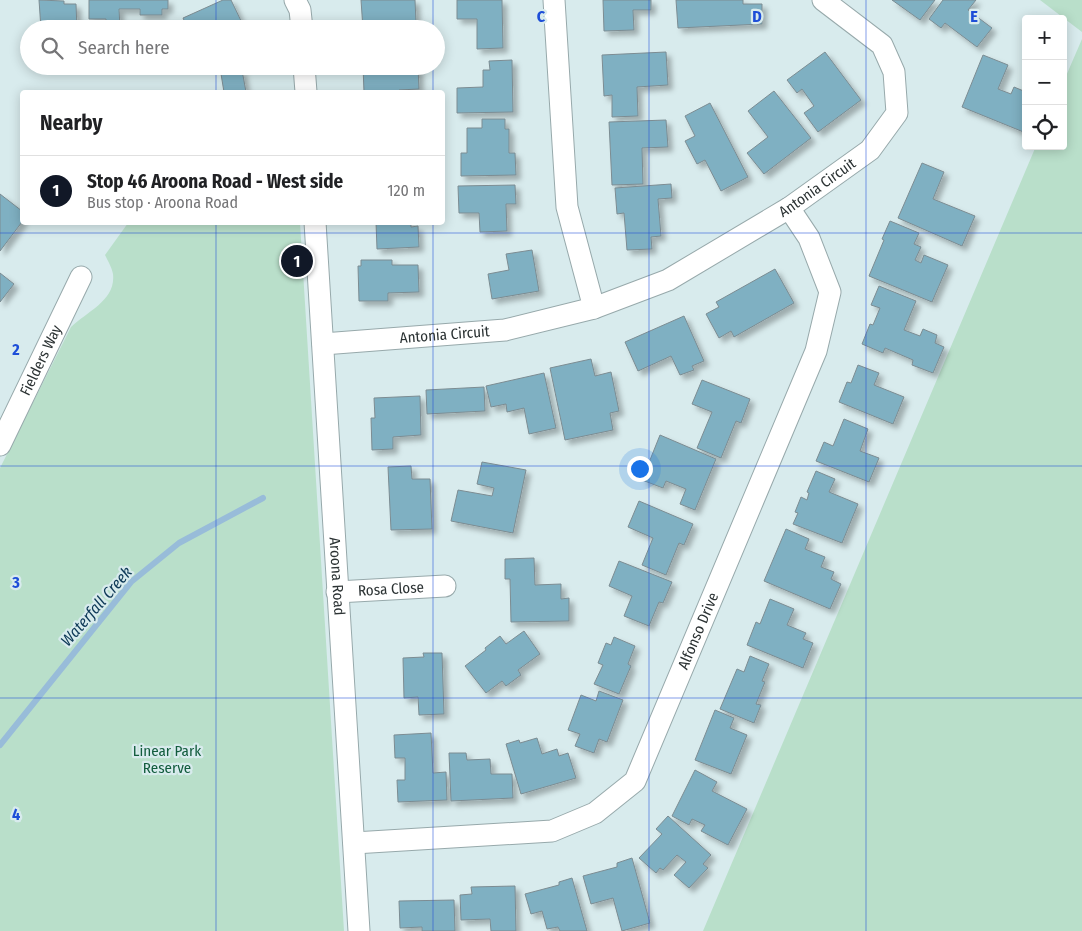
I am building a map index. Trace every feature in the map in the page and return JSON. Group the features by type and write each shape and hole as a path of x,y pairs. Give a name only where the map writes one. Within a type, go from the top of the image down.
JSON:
{"street":[{"path":"295,0 300,10 301,20"},
{"path":"554,0 567,207 594,308"},
{"name":"Antonia Circuit","path":"323,344 505,330 594,308 668,280 789,208 870,150 897,113 894,72 882,45 823,0"},
{"path":"305,75 306,90"},
{"name":"Alfonso Drive","path":"354,843 552,831 595,813 635,781 816,351 830,292 809,238 789,208"},
{"name":"Aroona Road","path":"315,225 359,931"},
{"name":"Fielders Way","path":"0,445 81,276"},
{"name":"Rosa Close","path":"337,592 445,586"}],"green space":[{"path":"1040,0 1082,0 1082,32 1067,21 1067,15 1060,15"},
{"path":"1082,39 1082,931 703,931 1034,150 1067,150 1067,74"},
{"name":"Linear Park Reserve","path":"127,225 300,225 344,931 0,931 0,468 71,327 100,304 110,291 113,283 113,274 105,255"}],"building":[{"path":"39,0 64,1 64,4 76,4 77,20 40,20"},
{"path":"89,0 168,0 168,9 162,9 162,15 140,15 140,9 119,9 120,20 89,19"},
{"path":"223,0 231,0 241,20 184,20 183,18"},
{"path":"361,0 415,0 416,20 362,20"},
{"path":"457,0 502,0 503,48 477,49 477,19 457,19"},
{"path":"603,0 651,0 651,10 633,10 634,30 604,31"},
{"path":"676,0 743,0 743,4 762,4 762,24 678,28"},
{"path":"892,0 935,0 920,20"},
{"path":"943,0 976,0 968,10 992,28 977,47 945,23 941,28 929,19"},
{"path":"666,52 668,85 637,87 638,116 612,117 612,95 604,96 602,55"},
{"path":"825,52 861,100 818,132 804,113 814,106 802,89 797,93 787,80"},
{"path":"983,55 1008,65 998,89 1011,94 1014,87 1022,90 1022,131 962,107"},
{"path":"512,60 513,112 457,113 457,88 483,87 483,70 490,70 489,61"},
{"path":"221,75 243,75 246,90 224,90"},
{"path":"363,75 418,75 419,89 364,90"},
{"path":"774,91 811,138 764,174 747,153 768,137 748,111"},
{"path":"710,103 748,177 721,191 705,160 697,164 685,141 695,136 685,116"},
{"path":"482,119 505,119 505,129 509,129 509,153 515,153 516,175 461,176 461,153 467,153 467,128 482,128"},
{"path":"666,120 668,147 642,148 643,184 612,185 609,122"},
{"path":"922,163 944,172 933,199 975,216 962,246 898,218"},
{"path":"671,184 672,198 658,199 661,236 651,237 652,249 627,250 624,213 617,214 615,188"},
{"path":"515,185 516,204 506,204 507,231 480,232 479,213 459,213 458,186"},
{"path":"0,194 20,209 20,225 0,251"},
{"path":"890,221 919,233 914,244 921,247 915,260 921,263 924,255 948,265 932,302 869,276"},
{"path":"376,225 418,226 419,247 377,249"},
{"path":"532,250 539,291 492,299 488,274 509,270 506,254"},
{"path":"361,260 392,260 392,265 418,265 419,292 388,293 388,301 359,301 358,266 361,266"},
{"path":"775,269 794,303 734,337 731,331 719,338 706,314 719,307 716,302"},
{"path":"0,273 14,284 0,302"},
{"path":"879,286 916,301 904,330 920,336 923,329 937,335 935,343 944,347 933,373 912,365 913,360 885,348 883,353 862,344 870,324 873,325 880,308 871,305"},
{"path":"684,316 704,361 692,366 694,370 680,375 671,356 638,371 625,342"},
{"path":"591,359 595,376 611,372 619,411 610,413 613,430 565,440 550,368"},
{"path":"858,365 879,373 874,385 904,397 893,424 839,402 847,382 851,383"},
{"path":"544,373 556,428 529,434 524,408 507,412 506,404 491,407 486,386"},
{"path":"702,380 750,399 741,423 736,421 721,458 697,448 712,412 692,404"},
{"path":"484,387 485,411 427,414 426,390"},
{"path":"420,396 421,435 393,437 393,449 372,450 371,418 375,418 374,398"},
{"path":"844,419 868,429 860,451 879,458 869,482 816,461 824,442 833,446"},
{"path":"660,435 716,459 695,510 680,504 686,489 666,481 663,488 642,480"},
{"path":"482,462 526,470 513,533 451,521 458,490 492,496 494,488 477,484"},
{"path":"411,466 412,479 430,479 432,529 391,530 388,467"},
{"path":"816,471 835,479 829,492 858,504 842,543 793,524 798,513 795,512 801,497 807,500 809,493 807,492"},
{"path":"639,501 693,524 684,545 679,543 666,575 642,565 653,538 628,527"},
{"path":"786,529 809,539 805,549 825,557 821,567 834,572 831,579 841,584 830,609 764,581"},
{"path":"534,558 535,585 561,584 561,599 569,598 569,621 511,622 510,579 505,579 505,559"},
{"path":"619,561 672,582 663,603 659,602 649,626 624,616 632,596 609,586"},
{"path":"770,599 794,609 787,625 806,633 803,639 813,643 803,668 747,645 756,622 760,624"},
{"path":"524,631 540,654 518,670 521,675 506,686 502,681 486,693 465,666 486,650 485,648 500,636 506,644"},
{"path":"614,637 635,646 628,664 631,666 619,694 594,684 603,665 598,663 606,643 611,645"},
{"path":"423,653 442,653 444,714 419,715 418,697 404,698 403,658 424,657"},
{"path":"750,656 769,664 762,681 765,682 756,704 761,705 754,723 720,709 737,669 744,672"},
{"path":"599,691 623,700 607,742 599,739 594,753 575,746 580,734 568,730 581,695 596,701"},
{"path":"715,710 734,718 730,728 747,735 731,774 695,760"},
{"path":"431,733 433,773 446,772 447,800 398,802 397,780 405,780 405,758 395,758 394,735"},
{"path":"537,738 542,754 557,749 559,756 568,753 576,778 521,794 506,744 519,740 520,743"},
{"path":"449,753 466,753 467,760 490,759 491,774 512,774 513,798 451,801"},
{"path":"695,770 717,782 712,791 747,809 728,845 701,831 705,825 692,819 689,825 672,816"},
{"path":"668,816 711,855 703,864 708,868 689,888 674,875 686,862 677,855 663,870 660,868 656,873 639,858 662,834 656,829"},
{"path":"632,858 650,923 622,931 613,898 591,904 583,876 617,867 617,863"},
{"path":"572,878 587,931 560,931 558,927 547,929 542,911 531,914 525,894 559,885 559,882"},
{"path":"515,886 516,931 491,931 490,919 461,920 460,895 472,894 471,887"},
{"path":"454,900 455,931 422,931 422,927 400,928 399,901"}],"waterway":[{"name":"Waterfall Creek","path":"0,745 131,582 179,543 263,498"}],"place":[{"name":"Stop 46 Aroona Road - West side","path":"297,261"}]}
